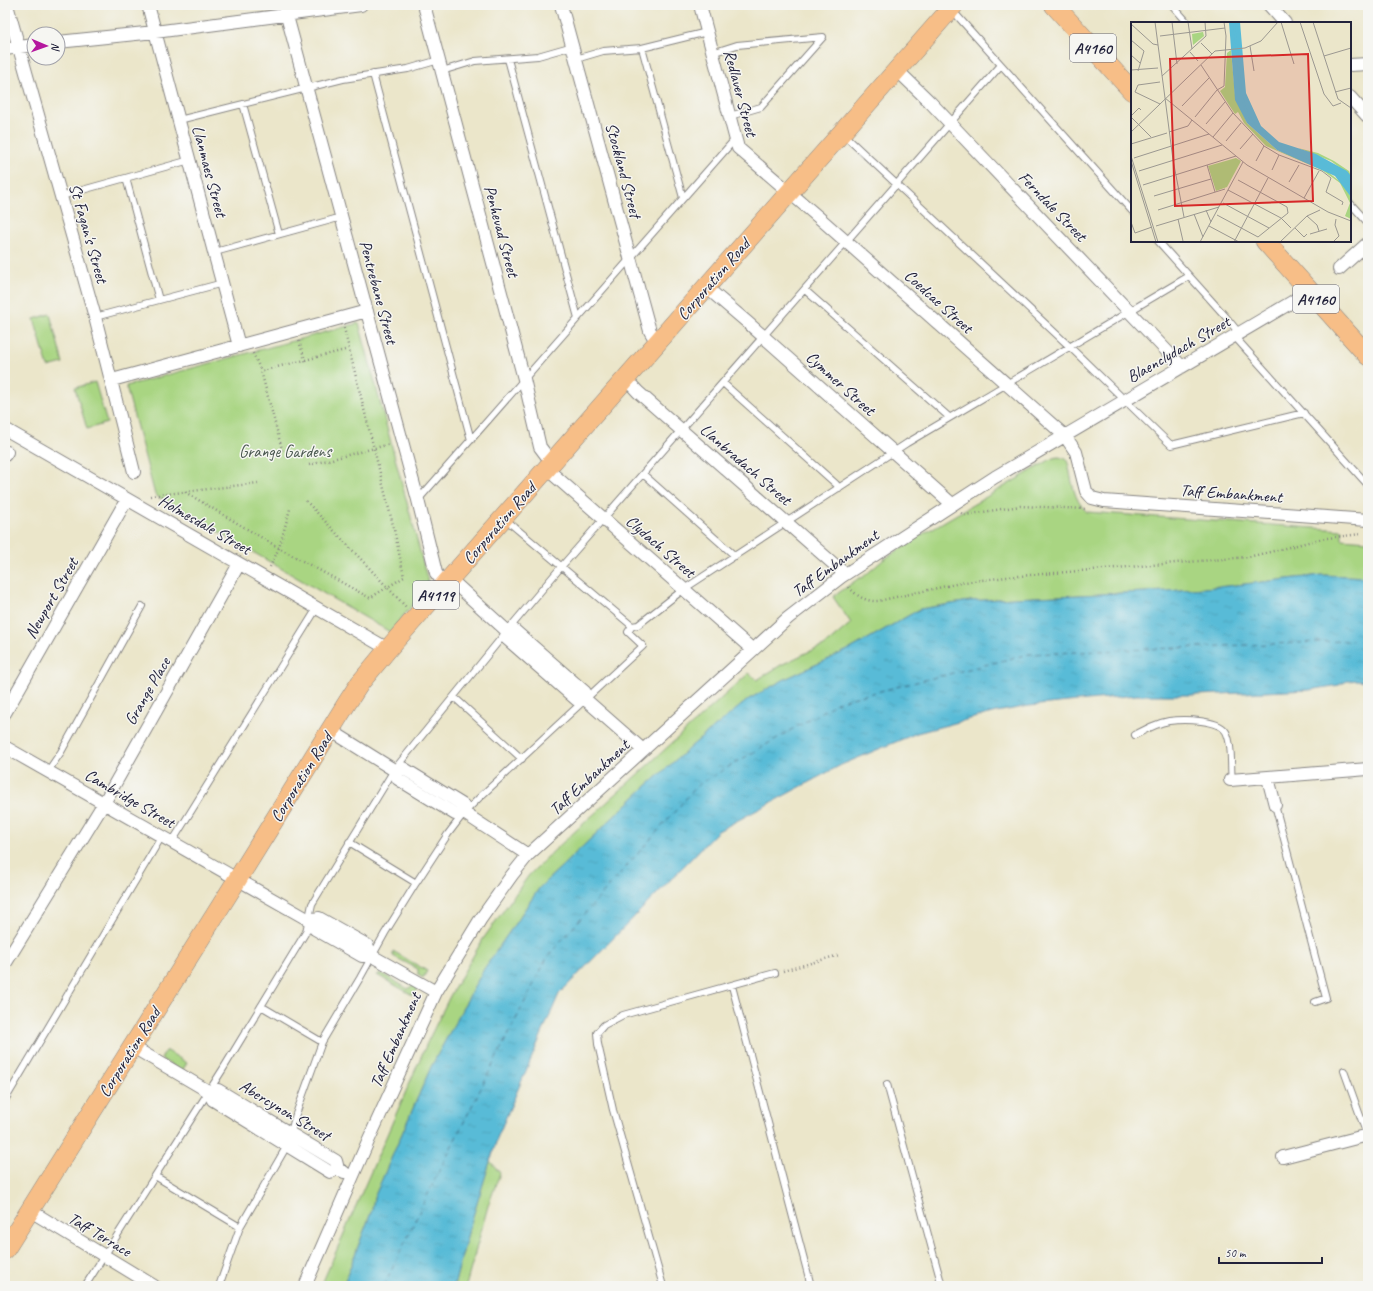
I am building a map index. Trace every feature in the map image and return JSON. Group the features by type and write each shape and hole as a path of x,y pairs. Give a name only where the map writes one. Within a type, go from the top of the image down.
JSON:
{"main road":[{"name":"A4160","path":"1054,5 1131,91"},
{"name":"Corporation Road","path":"5,1250 28,1210 133,1046 353,693 388,649 953,7"},
{"name":"A4160","path":"1266,242 1368,356"}],"street":[{"name":"St Fagan's Street","path":"7,5 95,317 134,472"},
{"name":"Llanmaes Street","path":"148,5 223,283 244,345"},
{"path":"66,41 155,32 286,10 361,5"},
{"name":"Penhevad Street","path":"424,5 524,379 540,447 549,466"},
{"name":"Stockland Street","path":"561,5 650,331 657,343"},
{"name":"Redlaver Street","path":"700,5 738,148 790,192"},
{"path":"1269,5 1284,22"},
{"name":"Pentrebane Street","path":"286,10 418,500 436,573 490,615 507,631 514,630 585,692 586,700 643,750"},
{"path":"5,49 26,46"},
{"path":"1351,66 1368,64"},
{"name":"Ferndale Street","path":"897,70 930,102 1182,367"},
{"path":"1351,98 1368,117"},
{"name":"Coedcae Street","path":"790,192 1065,436 1076,452 1086,491 1098,500"},
{"path":"1339,269 1368,243"},
{"name":"Cymmer Street","path":"706,287 952,504"},
{"name":"Blaenclydach Street","path":"1065,436 1292,302 1308,290"},
{"path":"112,380 367,310"},
{"name":"Llanbradach Street","path":"626,379 787,522 843,576"},
{"name":"Holmesdale Street","path":"5,429 388,649"},
{"name":"Taff Embankment","path":"305,1286 436,992 480,920 512,875 528,856 788,618 843,576 952,504 1065,436"},
{"name":"Clydach Street","path":"549,466 583,500 753,650"},
{"name":"Newport Street","path":"5,713 127,499"},
{"name":"Taff Embankment","path":"1098,500 1368,520"},
{"name":"Grange Place","path":"5,964 104,803 239,564"},
{"path":"330,730 394,770 403,768 463,805 464,813 528,856"},
{"name":"Cambridge Street","path":"5,747 305,918"},
{"path":"1231,780 1368,769"},
{"path":"1268,778 1275,804"},
{"path":"305,918 319,918 367,945 372,956 436,992"},
{"name":"Abercynon Street","path":"133,1046 208,1091 213,1100 330,1172 338,1169"},
{"name":"Abercynon Street","path":"208,1091 218,1090 336,1161 338,1169 353,1177"},
{"path":"1283,1157 1367,1135"},
{"name":"Taff Terrace","path":"28,1210 154,1286"}],"lane":[{"path":"1172,5 1187,22"},
{"path":"953,7 1001,65 1131,210"},
{"path":"576,59 603,51 642,48 707,32"},
{"path":"712,53 737,45 823,37 762,107 730,116"},
{"path":"179,120 342,78 475,61 538,56 573,46"},
{"path":"642,48 683,198"},
{"path":"508,59 578,318"},
{"path":"85,1286 306,932 305,918 312,904 394,770 561,567 1001,65"},
{"path":"373,74 471,440"},
{"path":"243,104 278,234"},
{"path":"842,133 1069,346 1171,446 1304,413"},
{"path":"418,500 736,138"},
{"path":"61,196 190,160"},
{"path":"126,178 159,300"},
{"path":"1351,204 1368,223"},
{"path":"215,252 342,218"},
{"path":"1159,242 1304,413 1368,485"},
{"path":"219,1286 240,1227 288,1146 296,1114 322,1042 416,883 448,834 464,813 643,646 628,632 632,626 638,625 684,590 893,452 1129,310 1189,276"},
{"path":"95,317 223,283"},
{"path":"805,290 950,417"},
{"path":"723,383 840,488"},
{"path":"643,474 735,556"},
{"path":"504,518 632,626"},
{"path":"48,771 142,606"},
{"path":"5,1100 167,839 317,608"},
{"path":"454,697 522,759"},
{"path":"1135,735 1152,726 1169,721 1194,721 1217,724 1227,732 1231,754 1231,780"},
{"path":"1275,804 1326,998 1315,1002"},
{"path":"349,842 416,883"},
{"path":"663,1286 613,1110 598,1044 597,1033 604,1025 622,1016 775,973"},
{"path":"732,986 811,1286"},
{"path":"261,1006 322,1042"},
{"path":"1344,1071 1367,1135"},
{"path":"887,1084 942,1286"},
{"path":"155,1176 240,1227"}],"path":[{"path":"185,492 278,548 370,598 404,577 394,529 342,317"},
{"path":"296,330 305,362"},
{"path":"244,345 261,371 283,453"},
{"path":"261,371 305,362 349,349"},
{"path":"309,465 402,440"},
{"path":"150,496 258,483"},
{"path":"952,504 958,512 965,514 1020,506 1088,509 1098,500"},
{"path":"306,501 416,618"},
{"path":"264,578 278,548 290,509"},
{"path":"843,576 852,591 870,602 965,582 1248,557 1320,539 1360,534"},
{"path":"775,973 839,955"}],"green space":[{"path":"50,314 63,363 48,367 34,319"},
{"name":"Grange Gardens","path":"359,323 429,585 390,632 155,495 126,386"},
{"path":"95,382 107,423 87,429 75,388"},
{"path":"1059,457 1066,459 1076,496 1082,507 1087,512 1342,530 1342,539 1368,541 1368,577 1322,575 1228,586 1168,591 970,601 920,609 852,648 785,679 749,699 695,743 644,788 540,887 484,969 431,1067 374,1198 372,1210 343,1286 321,1286 427,1043 450,996 483,939 529,875 749,673 757,680 781,665 824,646 851,623 833,597 859,578 862,578 883,560 921,535 1053,458"},
{"path":"393,951 427,971 423,978 418,975 418,969 393,956"},
{"path":"381,973 408,989 413,985 418,989 414,996 377,975"},
{"path":"166,1050 187,1063 182,1071 161,1059"},
{"path":"490,1161 500,1173 488,1206 466,1286 454,1286 469,1229"}],"water":[{"path":"1322,575 1368,577 1368,681 1347,681 1339,685 1309,690 1196,695 1136,695 1029,706 996,712 917,733 841,765 718,831 559,994 498,1136 469,1229 454,1286 343,1286 372,1210 374,1198 431,1067 484,969 540,887 644,788 695,743 749,699 785,679 852,648 920,609 970,601 1168,591 1228,586"}],"ferry route":[{"path":"384,1286 438,1173 548,956 698,785 840,701 1029,654 1368,640"}]}
